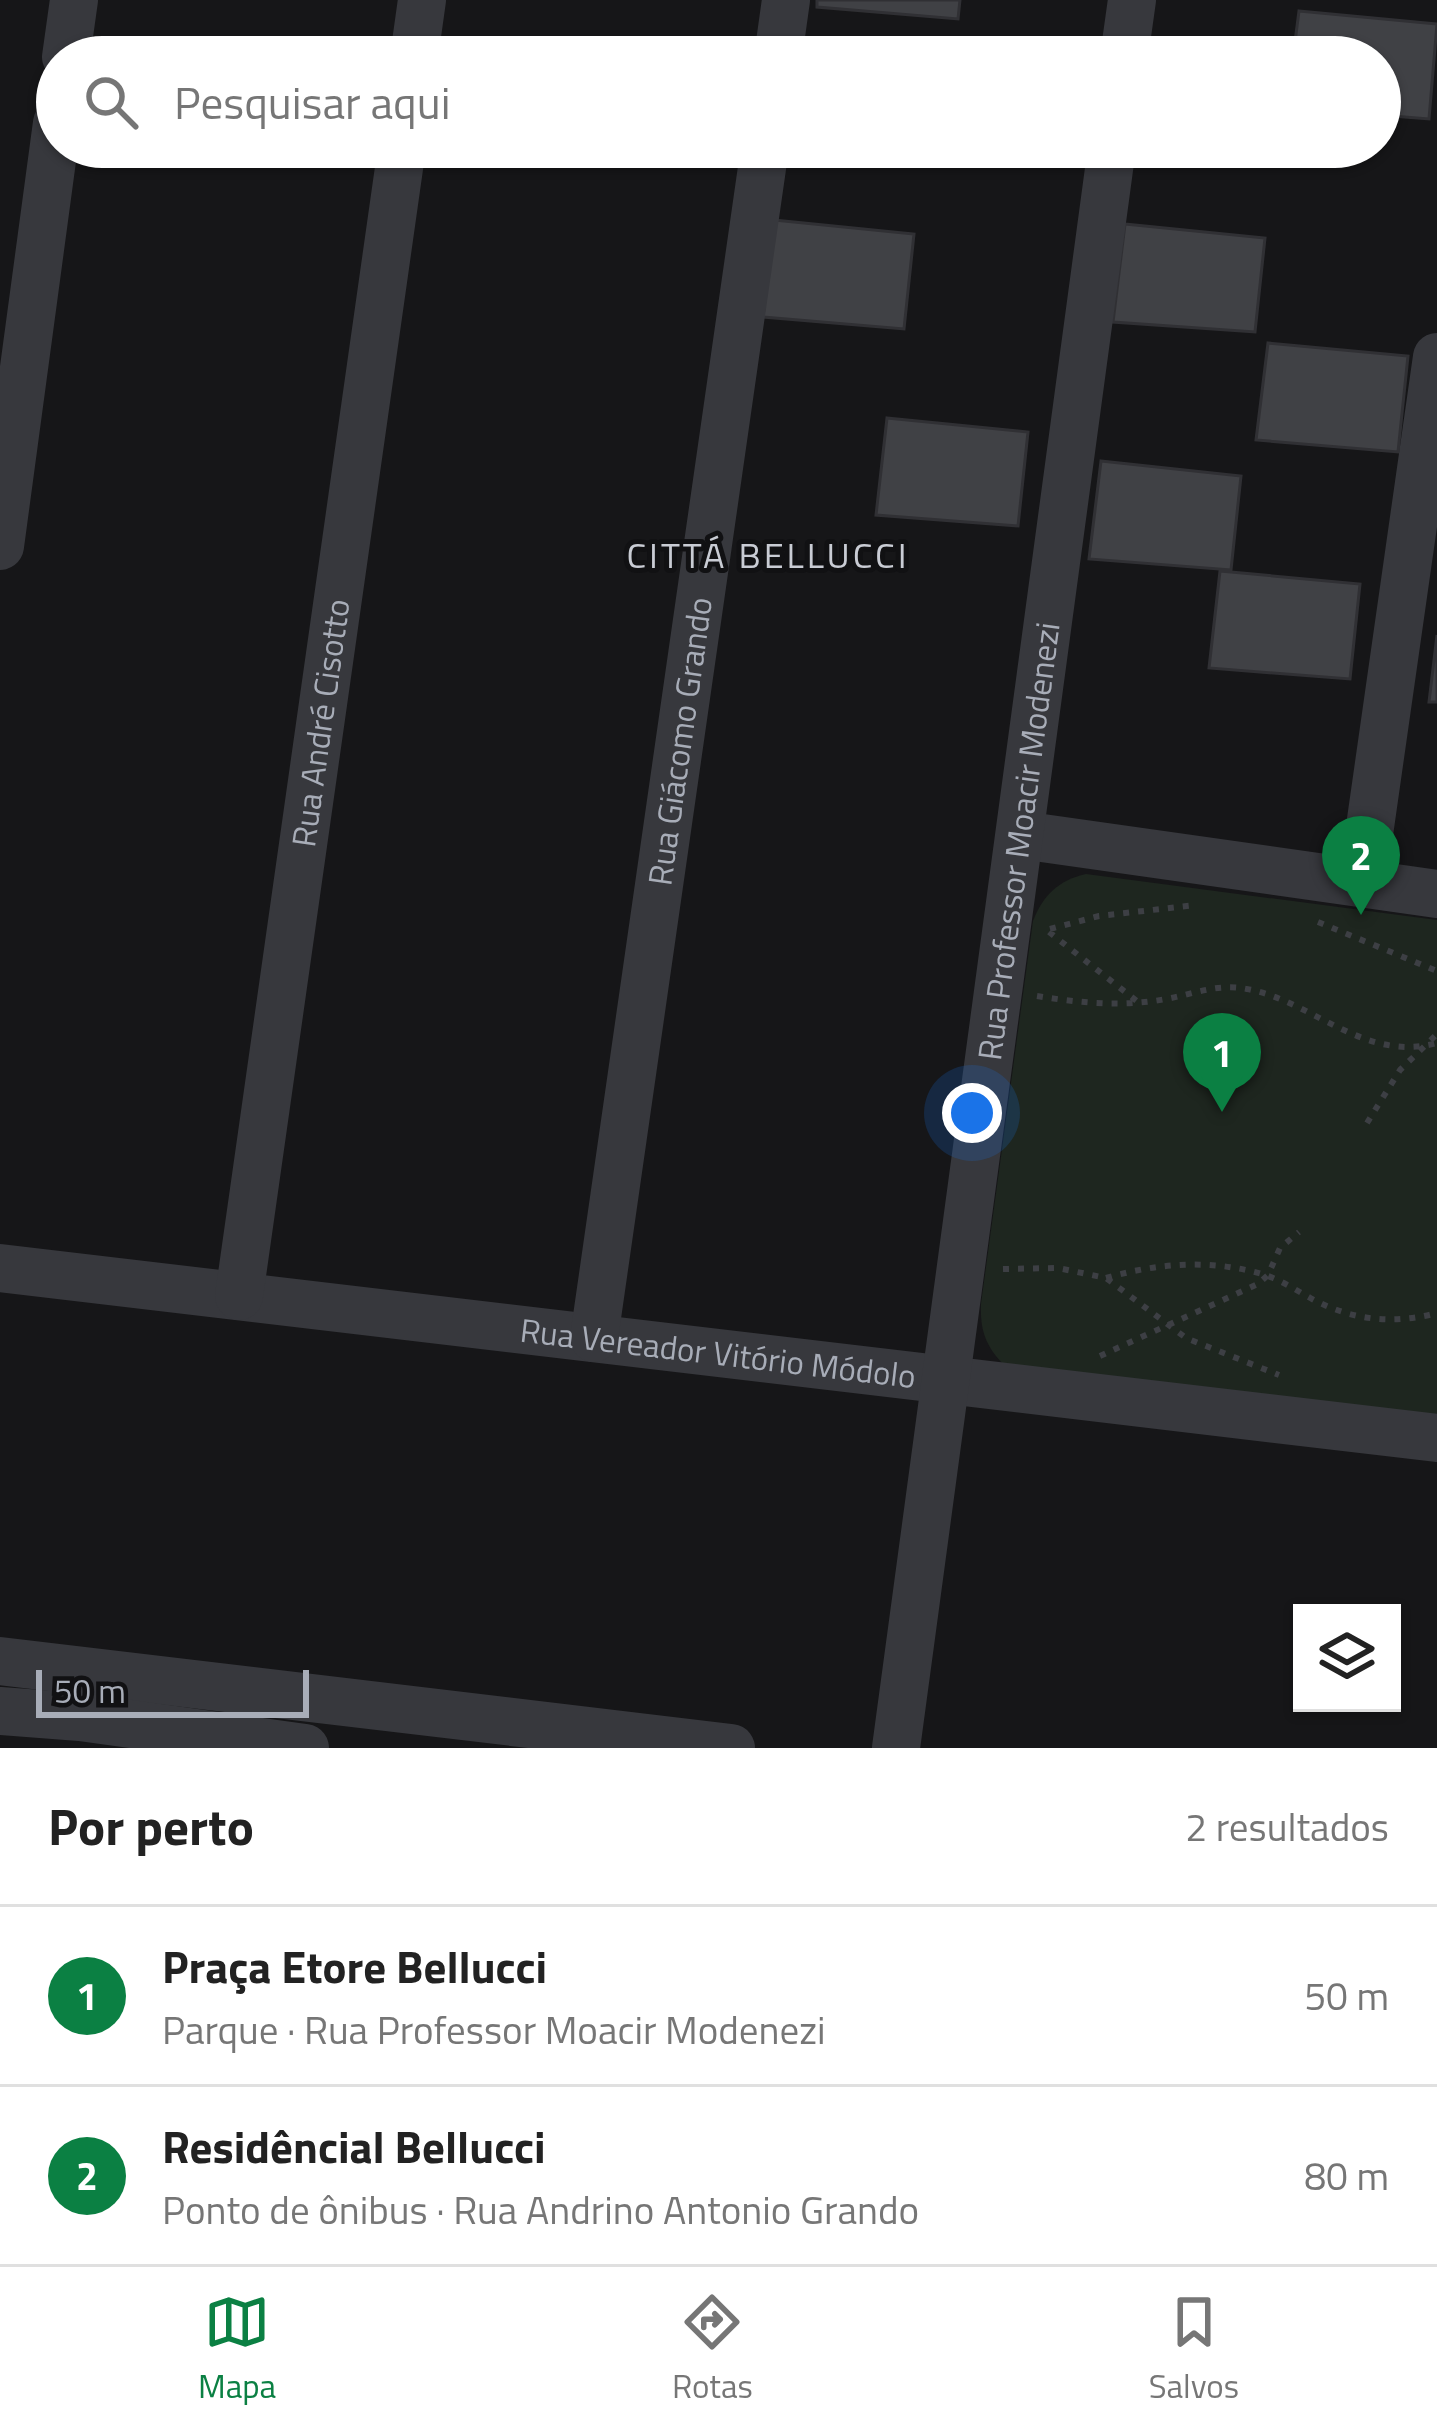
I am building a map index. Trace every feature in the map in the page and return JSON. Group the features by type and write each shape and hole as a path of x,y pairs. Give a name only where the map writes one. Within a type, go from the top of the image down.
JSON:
{"street":[{"path":"69,36 74,0"},
{"path":"417,36 422,0"},
{"path":"781,36 786,0"},
{"path":"1127,36 1132,0"},
{"path":"0,546 51,168"},
{"name":"Rua André Cisotto","path":"239,1296 399,168"},
{"name":"Rua Giácomo Grando","path":"594,1338 762,168"},
{"name":"Rua Professor Moacir Modenezi","path":"896,1748 1109,168"},
{"path":"1362,883 1437,356"},
{"path":"1021,835 1437,894"},
{"name":"Rua Vereador Vitório Módolo","path":"0,1268 1437,1438"},
{"path":"0,1661 731,1748"},
{"path":"0,1711 305,1748"}],"path":[{"path":"1138,1002 1046,930 1099,916 1210,903"},
{"path":"1301,915 1437,970"},
{"path":"1037,996 1091,1004 1138,1002 1223,986 1247,988 1273,995 1355,1037 1383,1046 1420,1048"},
{"path":"1366,1123 1400,1070 1420,1048 1437,1039"},
{"path":"1100,1357 1258,1284 1268,1275 1280,1248 1299,1232"},
{"path":"1000,1269 1058,1268 1106,1278 1146,1268 1214,1264 1268,1275 1361,1319 1401,1319 1437,1312"},
{"path":"1106,1278 1186,1338 1289,1382"}],"shaded area":[{"path":"1086,874 1437,920 1437,1419 1002,1363 991,1350 981,1304 1033,921 1053,890"}],"building":[{"path":"817,0 960,0 958,19 817,7"},
{"path":"1299,11 1437,24 1429,119 1401,117 1401,36 1296,36"},
{"path":"774,220 914,234 904,329 763,317"},
{"path":"1125,224 1265,238 1255,332 1113,322"},
{"path":"1268,343 1408,356 1398,452 1256,440"},
{"path":"887,418 1028,432 1018,526 876,515"},
{"path":"1101,461 1241,476 1231,570 1089,559"},
{"path":"1220,571 1360,584 1350,679 1209,668"},
{"path":"1437,635 1437,702 1429,702"}],"place":[{"name":"Residêncial Bellucci","path":"1361,915"},
{"name":"Praça Etore Bellucci","path":"1222,1112"}],"district":[{"name":"CITTÁ BELLUCCI","path":"768,554"}]}
